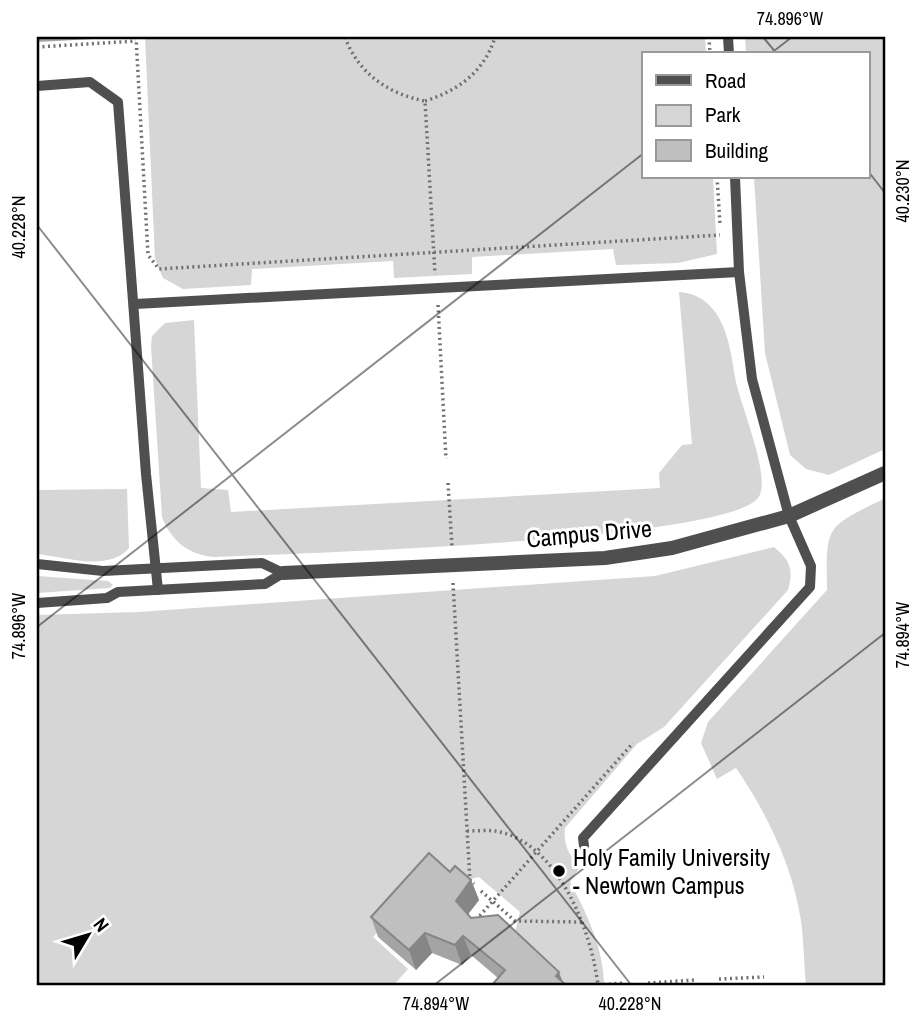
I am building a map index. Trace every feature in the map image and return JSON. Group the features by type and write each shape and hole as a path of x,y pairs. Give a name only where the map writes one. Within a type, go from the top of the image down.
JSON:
{"street":[{"name":"Campus Drive","path":"283,573 605,558 672,548 789,516 885,473"}],"lane":[{"path":"37,86 90,82 118,102 146,474 158,590"},
{"path":"584,846 583,838 810,586 811,566 789,516 752,379 740,272 735,178"},
{"path":"135,304 740,272"},
{"name":"Campus Drive","path":"37,564 103,571 262,563 283,573"},
{"name":"Campus Drive","path":"37,603 107,598 118,592 265,584 283,573"}],"path":[{"path":"345,37 360,67 368,74 397,94 425,101 449,92 472,75 491,51 495,37"},
{"path":"37,47 136,39 148,255 159,269 720,236 717,178"},
{"path":"425,101 436,276"},
{"path":"438,305 446,459"},
{"path":"448,483 452,547"},
{"path":"453,583 470,881 474,884"},
{"path":"469,928 632,743"},
{"path":"467,831 496,831 517,839 535,852 568,891 592,948 598,985 623,983"},
{"path":"481,891 515,921 582,922"},
{"path":"719,979 764,977"},
{"path":"648,982 695,979"}],"green space":[{"path":"145,37 705,37 706,52 642,52 642,178 713,178 717,254 678,263 616,265 613,249 472,257 472,274 394,278 393,261 252,269 251,285 183,289 163,278 155,259"},
{"path":"745,37 885,37 885,449 829,475 806,469 790,455 765,353 754,178 870,178 870,52 746,52"},
{"path":"679,292 694,295 706,302 722,323 758,458 761,488 758,498 727,513 669,525 591,535 411,548 214,557 189,550 176,540 166,526 162,517 151,346 152,336 165,323 194,320 201,488 228,490 231,512 660,488 659,473 682,445 692,444"},
{"path":"127,489 129,548 120,555 110,559 86,561 37,554 37,490"},
{"path":"885,498 885,986 806,986 797,901 777,841 736,768 717,779 701,743 708,722 827,590 827,552 834,530 851,516"},
{"name":"Holy Family University - Newtown Campus","path":"774,547 784,556 789,566 791,577 788,590 664,727 637,744 565,828 568,849 580,867 570,882 598,945 604,986 566,986 514,937 520,912 479,877 462,881 435,868 373,937 408,969 393,986 37,986 37,615 138,612 655,576"},
{"path":"37,576 108,581 113,585 110,588 37,593"}],"building":[{"path":"429,853 450,872 455,866 471,880 456,901 471,918 498,915 559,972 556,976 567,986 491,986 505,970 463,936 455,945 425,933 409,950 371,917"}],"place":[{"name":"Holy Family University - Newtown Campus","path":"559,871"}]}
